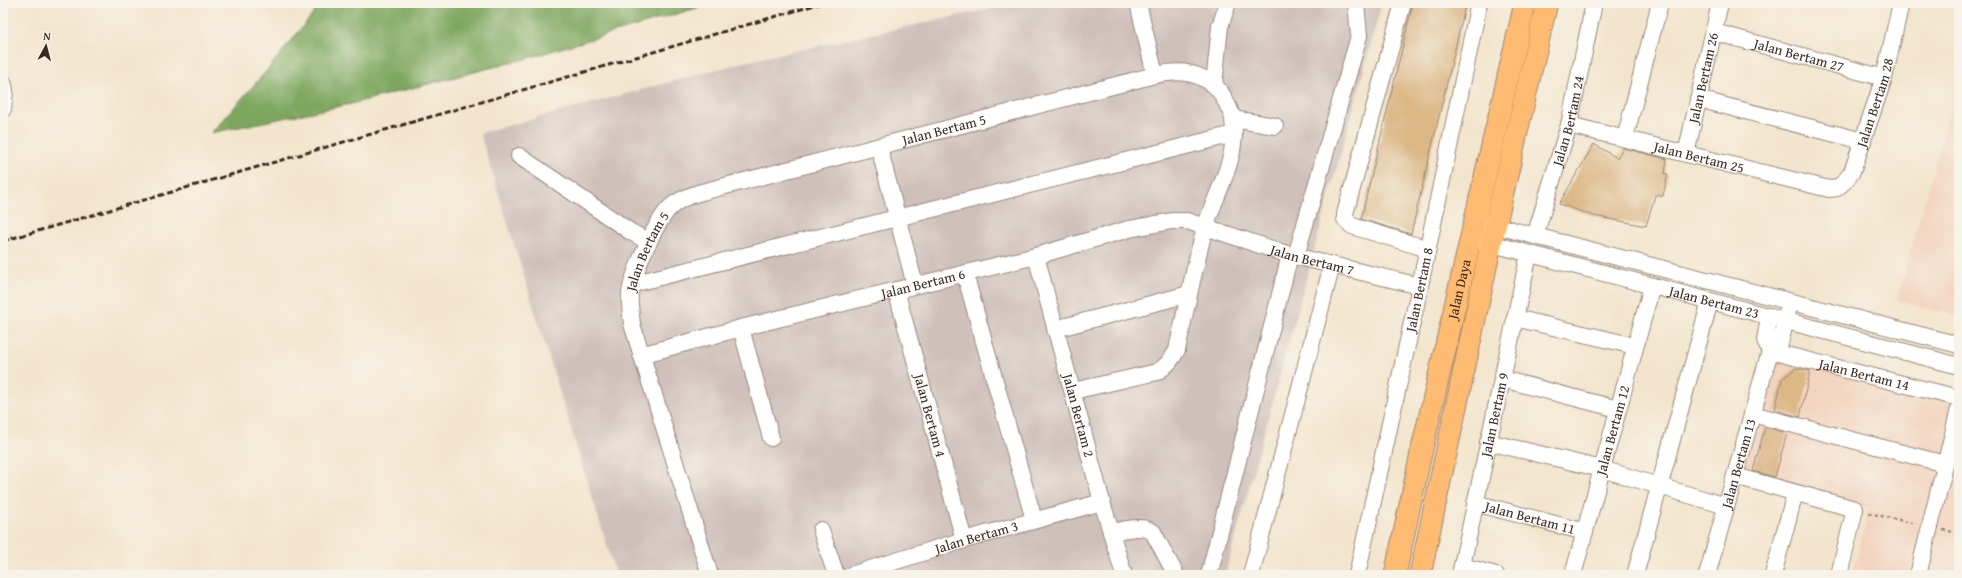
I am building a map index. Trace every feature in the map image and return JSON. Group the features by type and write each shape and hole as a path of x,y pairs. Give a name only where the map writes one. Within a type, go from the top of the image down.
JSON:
{"main road":[{"name":"Jalan Daya","path":"1395,575 1472,229 1525,3"},
{"name":"Jalan Daya","path":"1420,575 1493,235 1548,3"}],"street":[{"path":"1138,3 1155,75"},
{"path":"1214,84 1220,26 1228,3"},
{"path":"1208,575 1293,255 1359,36 1356,3"},
{"path":"1402,3 1345,214 1345,219 1352,226 1428,249"},
{"name":"Jalan Bertam 8","path":"1357,575 1428,249 1479,3"},
{"name":"Jalan Bertam 24","path":"1535,236 1570,125 1594,3"},
{"path":"1625,138 1660,3"},
{"name":"Jalan Bertam 26","path":"1686,154 1720,3"},
{"name":"Jalan Bertam 28","path":"1829,189 1836,188 1844,182 1852,172 1884,78 1902,3"},
{"name":"Jalan Bertam 27","path":"1714,32 1884,78"},
{"name":"Jalan Bertam 5","path":"710,575 632,324 630,307 632,284 649,242 664,213 672,205 698,193 1155,75 1181,71 1200,76 1214,84 1222,92 1234,127"},
{"path":"3,82 5,90 3,109"},
{"path":"1698,99 1862,141"},
{"name":"Jalan Bertam 25","path":"1570,125 1829,189"},
{"path":"632,284 898,218 1234,127 1275,126"},
{"path":"1073,391 1157,372 1166,367 1172,360 1177,350 1206,226 1221,190 1229,163 1234,127"},
{"path":"879,147 915,285"},
{"path":"519,156 631,232 649,242"},
{"name":"Jalan Bertam 6","path":"642,355 741,328 1036,256 1154,223 1172,220 1187,221 1206,226"},
{"name":"Jalan Bertam 7","path":"1206,226 1293,255 1420,286"},
{"name":"Jalan Bertam 23","path":"1472,229 1493,235 1529,254 1959,366"},
{"name":"Jalan Bertam 23","path":"1493,235 1535,236 1959,345"},
{"name":"Jalan Bertam 9","path":"1461,570 1529,254"},
{"name":"Jalan Bertam 2","path":"1036,256 1102,502 1124,575"},
{"path":"1251,575 1332,265"},
{"path":"965,274 1034,520"},
{"name":"Jalan Bertam 12","path":"1573,575 1652,286"},
{"name":"Jalan Bertam 4","path":"896,290 964,540"},
{"path":"1055,329 1189,294"},
{"path":"1635,575 1710,301"},
{"name":"Jalan Bertam 13","path":"1707,575 1770,351 1780,343 1790,301"},
{"name":"Jalan Bertam 13","path":"1769,317 1765,340 1770,351"},
{"path":"1515,318 1635,346"},
{"path":"741,328 771,438"},
{"name":"Jalan Bertam 14","path":"1770,351 1959,398"},
{"path":"1502,379 1618,409"},
{"path":"1918,575 1959,409"},
{"path":"1752,414 1945,464"},
{"path":"1488,442 1602,469 1726,506"},
{"path":"1735,476 1855,509 1839,575"},
{"path":"1773,575 1794,493"},
{"name":"Jalan Bertam 3","path":"851,575 964,540 1102,502"},
{"name":"Jalan Bertam 11","path":"1475,503 1585,532"},
{"path":"1111,532 1142,528 1153,532 1175,573"},
{"path":"821,530 836,575"},
{"path":"1461,570 1496,575"}],"shaded area":[{"path":"1017,3 1382,3 1225,575 616,575 480,133 748,61"},
{"path":"1959,79 1959,317 1897,300"},
{"path":"1773,357 1959,404 1959,575 1852,575 1869,508 1741,471"}],"green space":[{"path":"322,3 714,3 521,60 351,104 211,133 269,68"}],"building":[{"path":"1413,3 1466,3 1411,234 1361,219"},
{"path":"1594,144 1617,158 1623,148 1667,159 1665,174 1668,174 1663,196 1655,195 1646,226 1594,216 1559,204"},
{"path":"1796,368 1810,371 1800,417 1775,410 1782,379"},
{"path":"1765,427 1787,433 1775,477 1753,471"}],"railway":[{"path":"3,241 822,3"}]}
